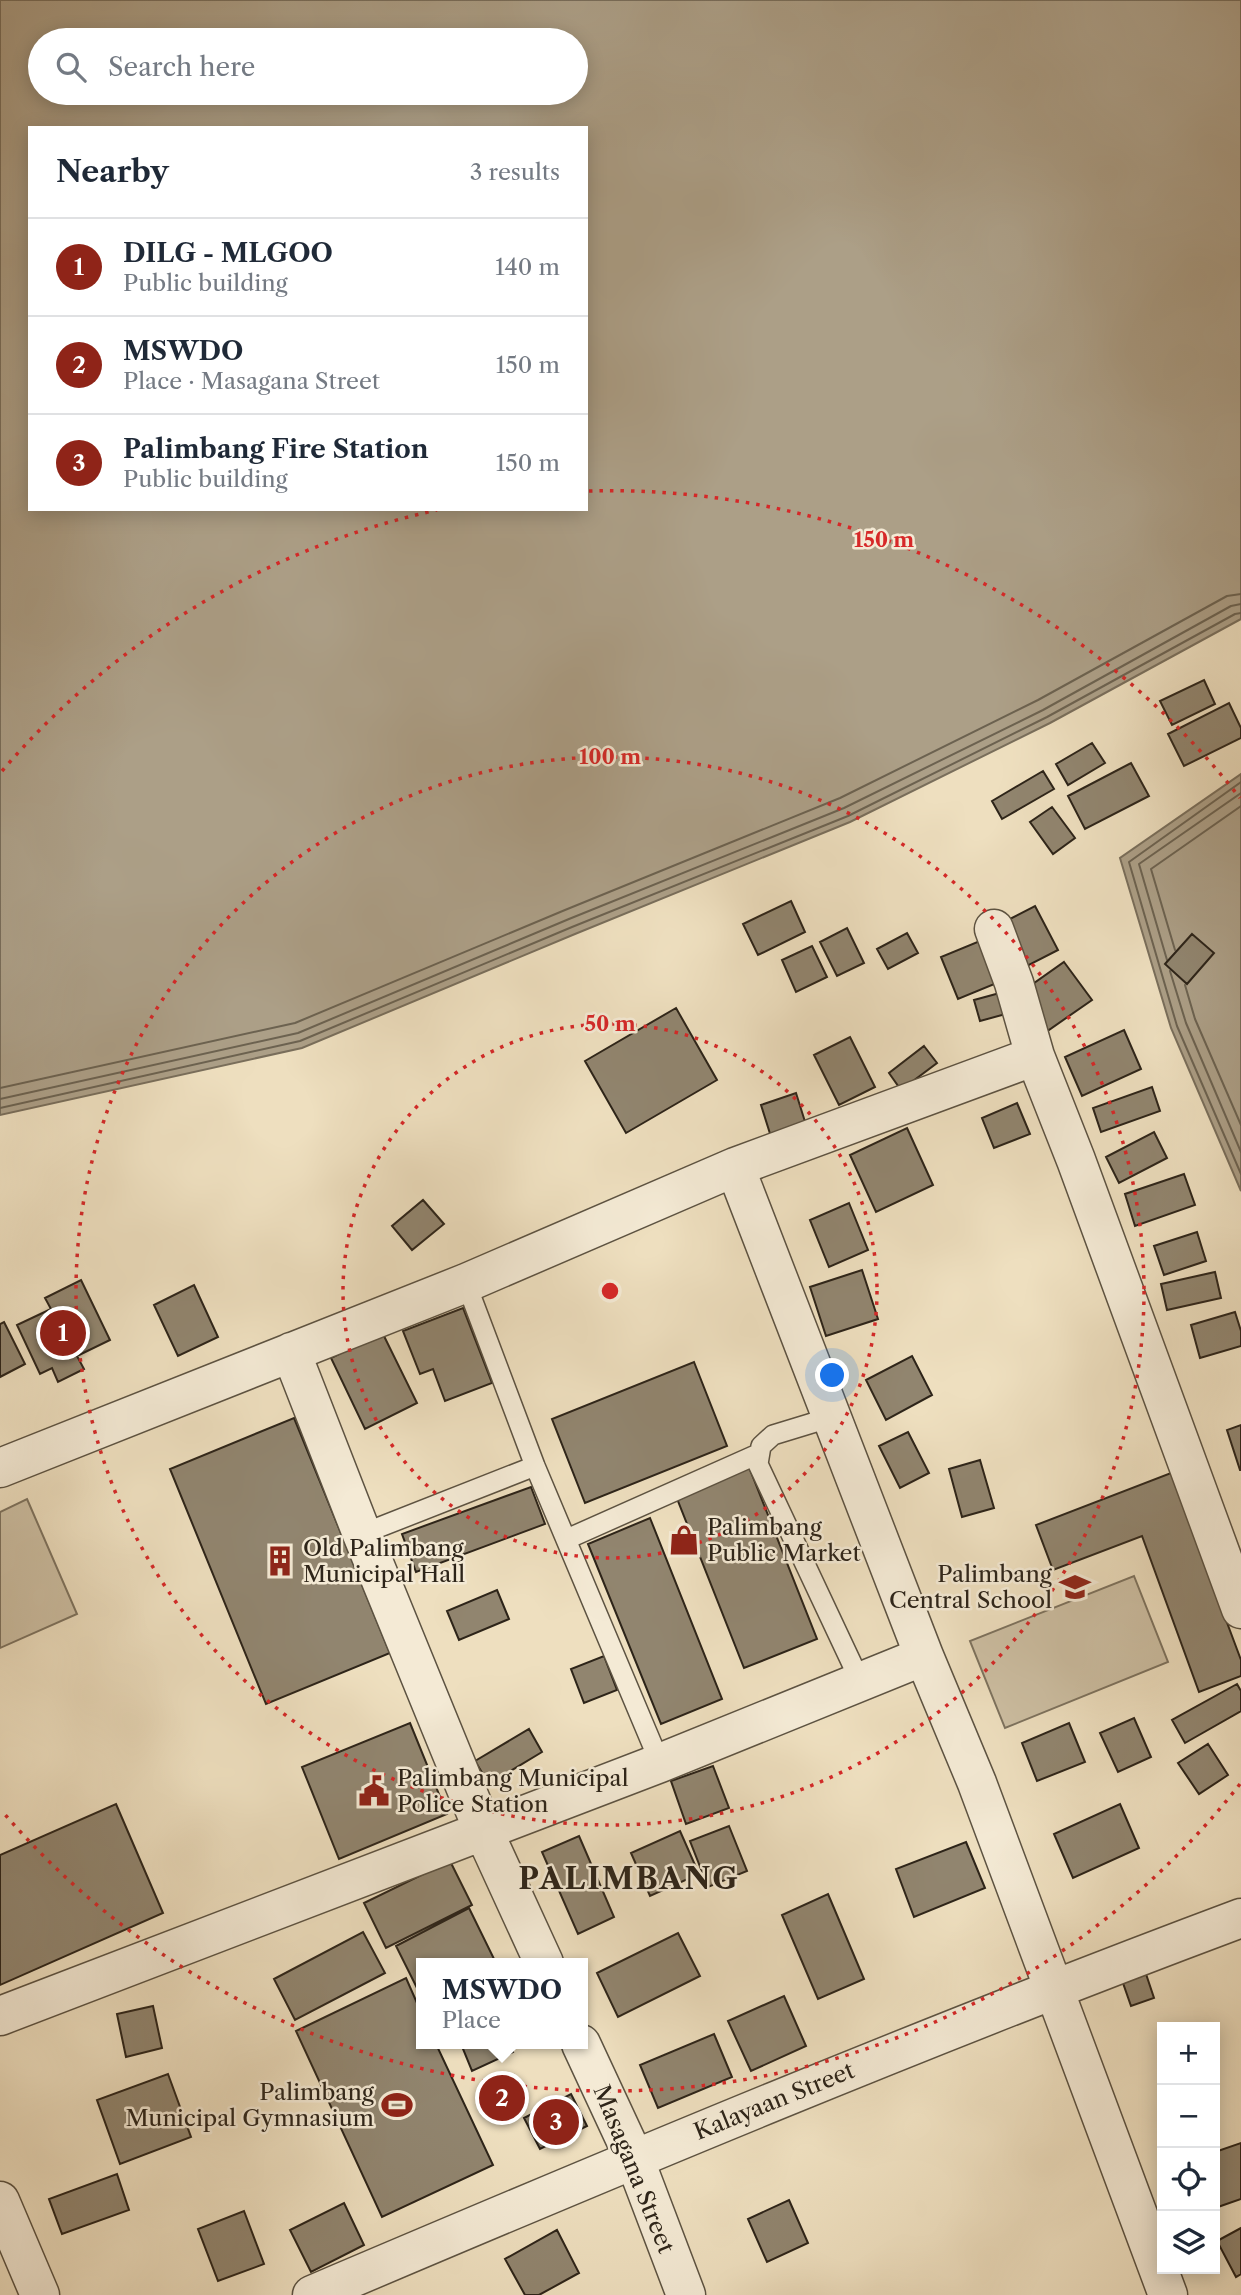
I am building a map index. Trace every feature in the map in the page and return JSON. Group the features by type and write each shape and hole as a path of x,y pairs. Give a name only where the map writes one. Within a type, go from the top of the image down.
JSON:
{"street":[{"path":"994,929 1014,983 1035,1056 1104,1235 1241,1609"},
{"path":"0,1468 466,1283 735,1167 1035,1056"},
{"path":"735,1167 924,1656 977,1783 1168,2295"},
{"path":"291,1352 483,1830 542,1958"},
{"path":"0,2016 660,1763 924,1656"},
{"name":"Kalayaan Street","path":"312,2295 634,2158 1054,1988 1241,1918"},
{"name":"Masagana Street","path":"583,2049 634,2158 685,2295"},
{"path":"0,2201 40,2295"}],"lane":[{"path":"466,1283 535,1466 660,1763"},
{"path":"832,1417 774,1435 761,1446 758,1464 861,1683"},
{"path":"567,1539 758,1454"},
{"path":"362,1534 535,1466"}],"shaded area":[{"path":"27,1499 77,1614 0,1648 0,1512"},
{"path":"1134,1576 1168,1662 1005,1728 970,1641"}],"water":[{"path":"0,0 1241,0 1241,619 1050,723 850,822 302,1048 0,1115"},
{"path":"1241,774 1241,1191 1171,1028 1120,858"}],"building":[{"path":"1204,680 1215,704 1172,725 1160,701"},
{"path":"1229,703 1241,728 1241,738 1184,766 1168,734"},
{"path":"1092,743 1105,763 1068,785 1056,764"},
{"path":"1131,763 1149,796 1085,829 1068,796"},
{"path":"1043,771 1054,789 1002,819 992,801"},
{"path":"1052,807 1075,838 1053,854 1030,822"},
{"path":"791,901 805,932 758,955 743,924"},
{"path":"1035,906 1058,950 1025,967 1002,923"},
{"path":"847,928 864,963 837,976 820,942"},
{"path":"907,933 918,953 888,969 877,949"},
{"path":"1192,934 1214,953 1187,984 1165,964"},
{"path":"992,936 1009,978 958,999 941,957"},
{"path":"812,946 827,977 796,992 782,960"},
{"path":"1064,962 1092,1000 1046,1032 1020,993"},
{"path":"1007,991 1013,1012 980,1021 974,1000"},
{"path":"676,1008 717,1080 626,1133 585,1061"},
{"path":"1124,1030 1141,1069 1082,1096 1065,1057"},
{"path":"850,1037 875,1087 839,1105 814,1055"},
{"path":"924,1046 937,1063 901,1090 889,1073"},
{"path":"1152,1087 1160,1111 1101,1132 1093,1108"},
{"path":"796,1093 807,1128 772,1140 761,1105"},
{"path":"1017,1103 1030,1134 994,1148 982,1118"},
{"path":"907,1128 933,1185 876,1212 850,1155"},
{"path":"1154,1132 1167,1158 1119,1183 1106,1157"},
{"path":"1184,1174 1195,1205 1135,1226 1125,1194"},
{"path":"423,1200 444,1224 412,1250 392,1226"},
{"path":"849,1203 868,1250 829,1267 810,1220"},
{"path":"1197,1232 1206,1261 1164,1275 1154,1246"},
{"path":"862,1270 878,1319 826,1336 810,1287"},
{"path":"1215,1272 1221,1298 1167,1310 1161,1284"},
{"path":"81,1280 110,1340 77,1356 84,1369 58,1382 52,1368 40,1374 17,1325 51,1309 45,1298"},
{"path":"194,1285 218,1337 178,1356 154,1305"},
{"path":"463,1308 492,1383 445,1401 433,1369 420,1374 403,1331"},
{"path":"1235,1312 1241,1331 1241,1346 1200,1358 1191,1325"},
{"path":"4,1322 25,1364 0,1377 0,1324"},
{"path":"382,1332 417,1403 365,1429 331,1358"},
{"path":"912,1356 932,1395 886,1420 866,1380"},
{"path":"694,1362 727,1446 585,1503 552,1419"},
{"name":"Old Palimbang Municipal Hall","path":"294,1418 390,1653 266,1704 170,1469"},
{"path":"1241,1425 1241,1470 1240,1470 1227,1430"},
{"path":"908,1432 929,1473 900,1488 879,1446"},
{"path":"980,1460 994,1508 962,1517 949,1469"},
{"path":"749,1467 817,1639 744,1668 676,1496"},
{"path":"1171,1473 1241,1660 1241,1676 1199,1692 1142,1536 1053,1570 1036,1525"},
{"path":"531,1487 545,1524 416,1572 402,1534"},
{"path":"650,1518 722,1699 661,1724 588,1544"},
{"path":"497,1590 509,1619 459,1640 447,1611"},
{"path":"604,1656 617,1690 584,1703 571,1669"},
{"path":"1237,1684 1241,1691 1241,1711 1185,1743 1172,1720"},
{"path":"1134,1718 1151,1757 1118,1772 1100,1733"},
{"name":"Palimbang Municipal Police Station","path":"410,1723 447,1814 339,1859 302,1767"},
{"path":"1069,1723 1085,1762 1037,1781 1022,1743"},
{"path":"529,1729 542,1752 489,1784 475,1761"},
{"path":"1208,1744 1228,1775 1199,1794 1178,1763"},
{"path":"713,1766 729,1808 686,1824 671,1781"},
{"path":"116,1804 163,1913 0,1985 0,1855"},
{"path":"1120,1804 1139,1848 1073,1878 1054,1834"},
{"path":"729,1826 747,1871 708,1887 690,1841"},
{"path":"680,1831 699,1874 650,1896 631,1853"},
{"path":"579,1836 614,1917 578,1934 542,1852"},
{"path":"966,1842 985,1888 914,1917 896,1869"},
{"path":"450,1861 472,1905 386,1948 364,1903"},
{"path":"828,1894 864,1979 818,1999 782,1915"},
{"path":"469,1908 494,1958 416,1958 416,1986 396,1946"},
{"path":"363,1932 385,1973 295,2020 274,1979"},
{"path":"678,1933 700,1976 618,2017 597,1973"},
{"path":"1146,1974 1154,1998 1131,2006 1123,1983"},
{"name":"Palimbang Municipal Gymnasium","path":"406,1978 416,2001 416,2049 438,2049 493,2165 382,2217 296,2031"},
{"path":"784,1996 806,2046 751,2071 728,2021"},
{"path":"153,2006 162,2048 126,2057 117,2014"},
{"path":"714,2034 732,2077 658,2108 640,2065"},
{"path":"463,2049 512,2049 513,2052 472,2071"},
{"path":"168,2074 191,2137 120,2164 97,2100"},
{"path":"514,2075 527,2103 491,2120 478,2092"},
{"path":"571,2094 587,2126 540,2149 524,2118"},
{"path":"1241,2143 1241,2199 1220,2206 1220,2150"},
{"path":"117,2174 129,2210 62,2234 49,2199"},
{"path":"789,2200 808,2243 767,2262 748,2219"},
{"path":"344,2203 364,2245 311,2272 290,2230"},
{"path":"244,2211 264,2264 218,2281 198,2229"},
{"path":"1241,2228 1241,2274 1236,2277 1220,2247 1220,2239"},
{"path":"557,2230 579,2273 539,2295 525,2295 505,2259"}],"place":[{"name":"DILG - MLGOO","path":"63,1333"},
{"name":"Palimbang Public Market","path":"684,1540"},
{"name":"Old Palimbang Municipal Hall","path":"280,1561"},
{"name":"Palimbang Central School","path":"1075,1587"},
{"name":"Palimbang Municipal Police Station","path":"374,1791"},
{"name":"MSWDO","path":"502,2098"},
{"name":"Palimbang Municipal Gymnasium","path":"397,2105"},
{"name":"Palimbang Fire Station","path":"556,2122"}],"district":[{"name":"PALIMBANG","path":"629,1879"}]}
